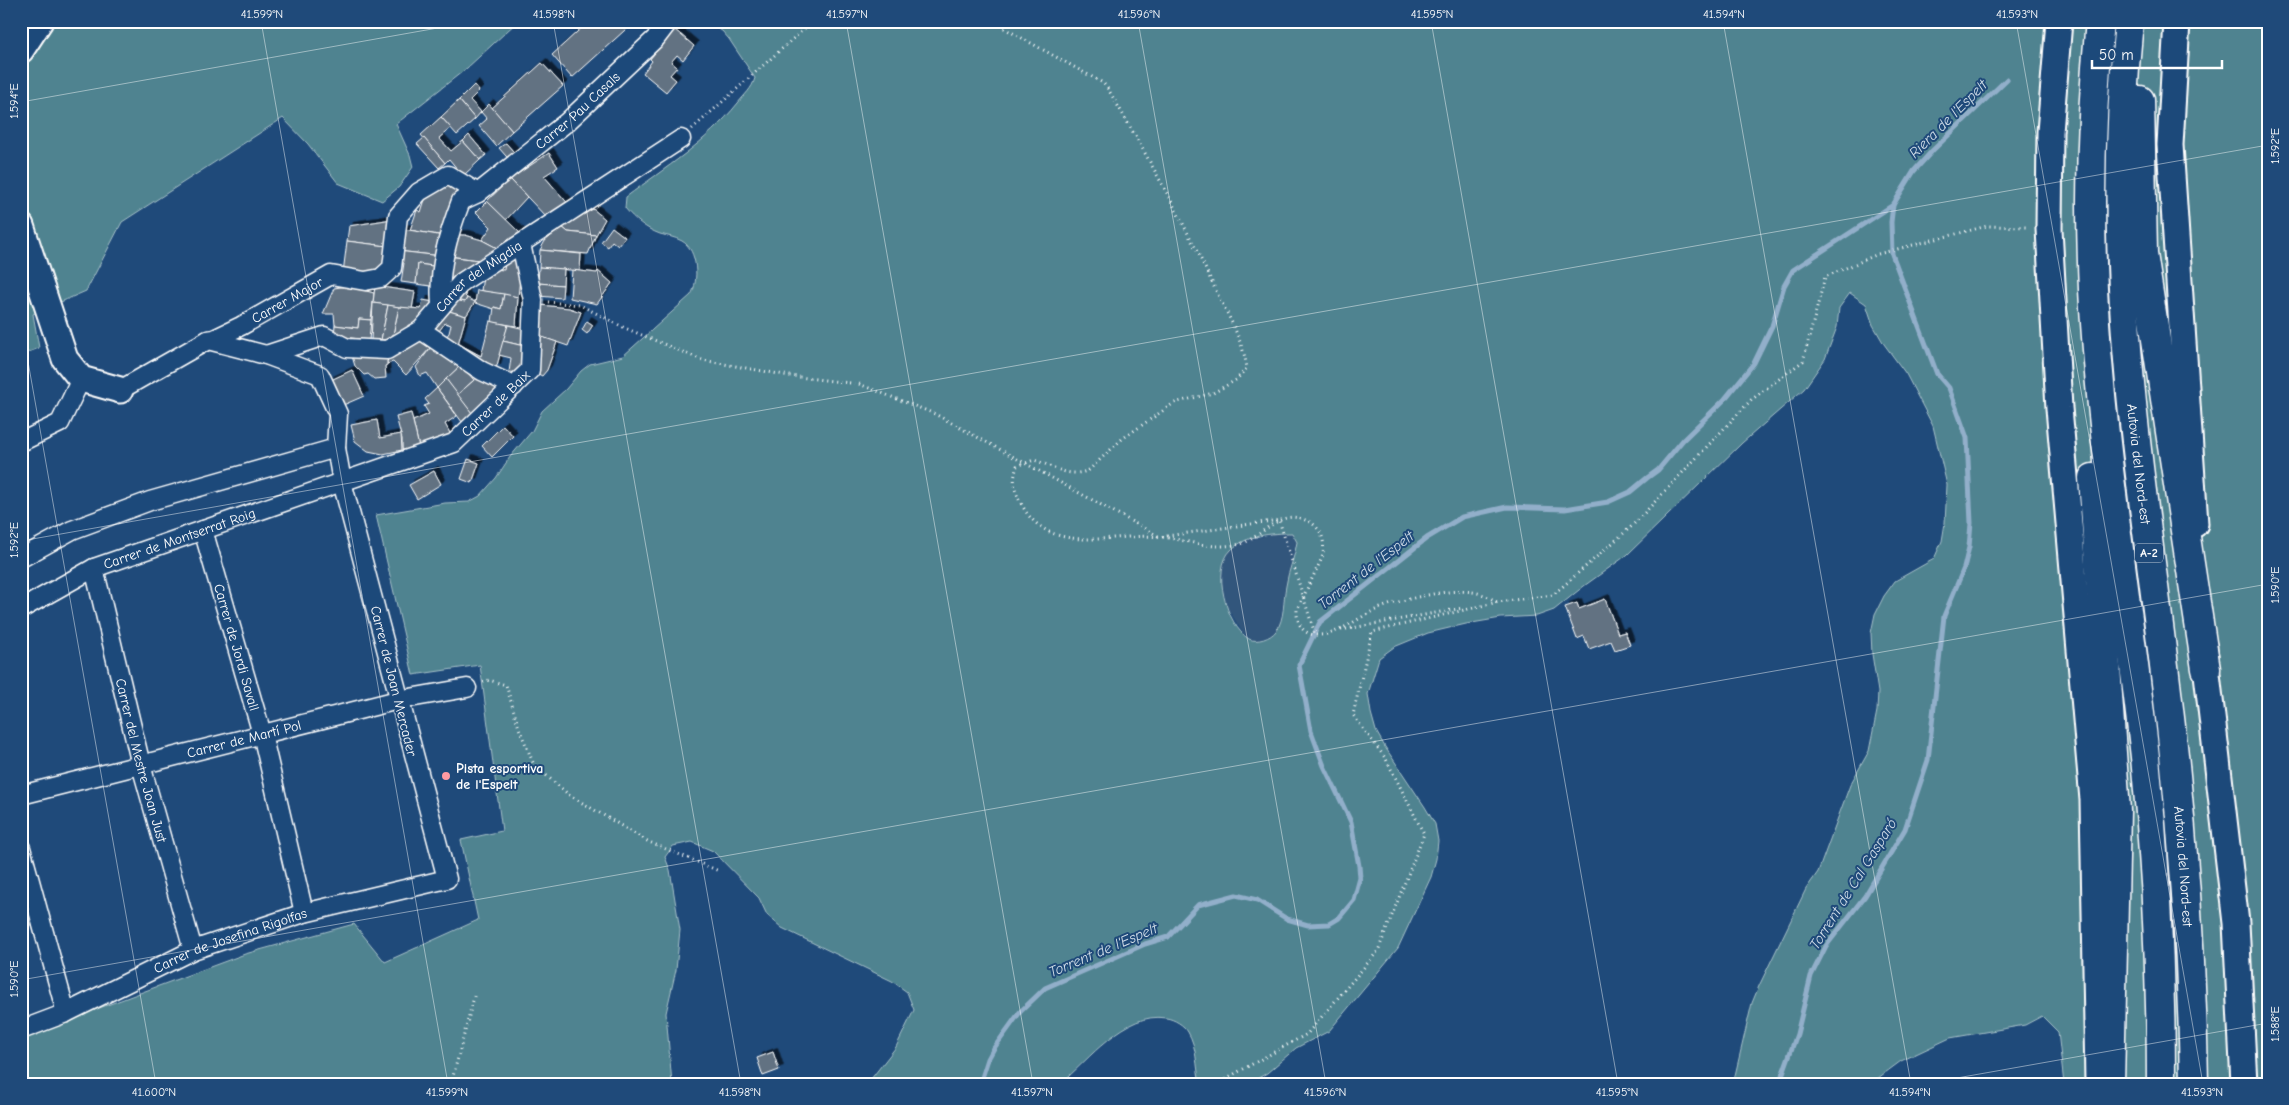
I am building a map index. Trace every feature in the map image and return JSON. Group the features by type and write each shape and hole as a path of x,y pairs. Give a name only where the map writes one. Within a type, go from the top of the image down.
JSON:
{"highway":[{"name":"Autovia del Nord-est","path":"2100,21 2092,139 2093,290 2110,473 2150,812 2158,968 2161,1084"},
{"name":"Autovia del Nord-est","path":"2128,21 2122,114 2121,260 2131,397 2181,821 2193,1000 2194,1084"},
{"path":"2138,21 2144,254 2206,668"},
{"path":"2093,290 2084,361 2116,811 2110,1084"}],"street":[{"path":"21,50 40,21"},
{"name":"Carrer Pau Casals","path":"441,304 440,286 448,236 461,201 478,193 567,122 656,38 669,21"},
{"path":"2059,21 2050,132 2049,229 2060,418 2093,800 2098,1084"},
{"path":"2177,21 2170,145 2206,668 2236,923 2244,1084"},
{"name":"Carrer del Migdia","path":"266,355 324,336 347,348 387,350 421,330 441,304 462,282 681,139"},
{"name":"Carrer Major","path":"120,390 208,340 214,340 241,326 331,275 365,281 381,278 392,268 398,216 419,192 448,175 478,193"},
{"path":"21,226 65,359 81,379 120,390"},
{"name":"Carrer de Baix","path":"342,482 454,443 530,370 533,300 521,244"},
{"path":"421,330 482,371 514,386"},
{"path":"208,340 266,355"},
{"name":"Carrer de Joan Mercader","path":"266,355 320,375 338,414 336,448 342,482 348,497 398,700 447,879"},
{"path":"21,442 60,423 81,379"},
{"path":"21,558 72,530 150,501 336,448"},
{"name":"Carrer de Montserrat Roig","path":"21,609 94,568 342,482"},
{"name":"Carrer de Jordi Savall","path":"203,530 262,734 304,912"},
{"name":"Carrer del Mestre Joan Just","path":"94,568 141,765 193,950"},
{"name":"Carrer de Martí Pol","path":"21,795 398,700 467,688"},
{"path":"21,848 66,1013"},
{"name":"Carrer de Josefina Rigolfas","path":"21,1030 66,1013 193,950 304,912 447,879"}],"path":[{"path":"681,139 813,21"},
{"path":"997,21 1002,27 1103,83 1108,89 1151,161 1203,262 1243,348 1247,368 1236,380 1213,393 1174,402 1136,427 1089,470 1070,475 1034,460 1017,466 1013,490 1027,515 1042,527 1062,537 1080,541 1160,537 1298,517 1315,525 1321,532 1324,549 1322,558 1297,610 1296,620 1301,628 1318,636 1336,632 1379,609 1425,597 1471,592 1498,602"},
{"path":"1313,634 1498,602 1553,595 1632,526 1751,400 1803,361 1825,277 1878,254 1987,226 2049,229"},
{"path":"533,300 580,306 625,328 702,360 790,376 859,384 935,414 1160,537 1215,548 1243,544 1279,520"},
{"path":"1279,520 1313,634"},
{"path":"1224,1084 1227,1078 1307,1034 1378,951 1424,834 1386,759 1353,715 1372,632 1498,602"},
{"path":"467,688 489,680 506,685 519,728 534,766 569,795 649,842 719,870"},
{"path":"451,1084 474,993"}],"shaded area":[{"path":"1292,533 1297,541 1286,586 1280,625 1275,633 1259,641 1250,639 1243,633 1227,607 1222,586 1222,564 1229,551 1244,541 1272,534"}],"green space":[{"path":"25,21 518,21 467,68 396,124 410,155 413,167 399,187 382,201 338,183 308,144 283,118 122,222 86,291 33,314 39,348 21,355 21,27"},
{"path":"704,21 2268,21 2268,1084 2064,1084 2058,1032 2042,1016 2025,1025 1950,1038 1901,1061 1870,1084 1733,1084 1752,1003 1806,889 1818,872 1850,785 1869,751 1877,711 1878,692 1871,633 1875,614 1884,596 1895,581 1934,559 1942,541 1945,523 1947,485 1933,426 1906,374 1873,325 1866,304 1850,293 1839,308 1837,327 1825,359 1804,389 1742,443 1627,555 1554,610 1537,616 1501,618 1428,633 1394,647 1379,658 1368,694 1371,713 1376,731 1385,747 1435,824 1438,841 1431,877 1398,948 1329,1031 1296,1048 1267,1073 1248,1084 1200,1083 1193,1044 1186,1029 1166,1018 1151,1018 1136,1022 1108,1039 1060,1084 867,1084 896,1047 914,1010 907,992 892,981 782,928 767,915 759,898 713,851 692,842 673,846 665,857 670,870 680,930 676,970 666,1013 672,1084 21,1084 21,1037 245,954 354,924 385,962 478,920 461,840 502,831 480,665 413,675 376,515 445,503 469,502 480,496 532,431 542,411 566,389 581,371 590,364 623,356 691,295 694,289 696,266 691,251 682,241 655,232 636,220 625,208 626,197 671,165 713,130 752,85 755,78 722,31","holes":["1292,533 1297,542 1287,580 1279,626 1274,634 1267,638 1260,640 1249,639 1241,632 1228,610 1222,583 1222,570 1225,559 1237,545 1260,536"]}],"building":[{"path":"589,21 635,21 572,78 552,55"},
{"path":"674,29 694,46 683,60 677,55 671,62 677,67 670,75 676,80 666,92 643,73 652,61 650,59"},
{"path":"542,63 563,86 512,131 492,108"},
{"path":"474,85 479,91 470,100 481,112 475,119 459,100"},
{"path":"459,100 475,119 457,135 441,117"},
{"path":"489,104 512,131 496,146 479,126 487,119 481,112"},
{"path":"441,117 451,128 439,138 451,151 463,141 480,160 463,176 449,159 445,163 421,135"},
{"path":"469,135 486,155 480,160 463,141"},
{"path":"424,138 445,163 439,168 417,144"},
{"path":"506,143 518,157 512,163 499,148"},
{"path":"549,153 558,167 544,176 571,207 548,219 510,179"},
{"path":"510,179 527,197 506,220 487,201"},
{"path":"437,184 458,188 444,236 410,230 417,210 421,212 428,190"},
{"path":"487,201 521,234 497,248 482,240 491,227 476,212"},
{"path":"593,209 605,219 596,235 568,232 562,227"},
{"path":"392,219 387,246 347,241 349,226"},
{"path":"562,227 568,232 596,235 588,254 540,250 545,241"},
{"path":"612,227 625,237 618,246 612,241 608,247 601,242"},
{"path":"403,229 444,236 441,256 398,251"},
{"path":"453,235 465,235 482,240 497,248 479,260 449,256"},
{"path":"347,241 387,246 383,272 343,273"},
{"path":"540,250 581,254 580,271 539,267"},
{"path":"398,251 441,256 440,267 418,264 416,284 401,282 404,263 397,262"},
{"path":"447,256 479,260 468,267 450,288"},
{"path":"506,257 522,259 518,297 481,291 484,268 504,270"},
{"path":"418,264 440,267 438,280 431,286 416,284"},
{"path":"539,267 564,269 563,285 538,283"},
{"path":"572,270 597,273 598,271 612,283 597,304 570,298"},
{"path":"538,283 563,285 562,298 538,296"},
{"path":"347,286 374,293 371,320 359,319 358,328 335,325 334,314 323,314 334,288"},
{"path":"375,286 415,292 412,309 373,303"},
{"path":"466,289 465,296 467,298 465,302 454,300"},
{"path":"477,290 504,294 501,309 494,307 494,309 475,303"},
{"path":"504,294 518,297 516,326 492,322 494,307 501,309"},
{"path":"467,298 475,302 466,316 449,311 454,300 465,302"},
{"path":"423,300 433,302 418,326 408,325 406,333 392,339 399,307 421,309"},
{"path":"373,303 388,305 381,340 371,340"},
{"path":"388,305 399,307 392,339 381,340"},
{"path":"540,305 569,308 581,312 568,346 536,335"},
{"path":"449,311 466,316 456,351 443,341 449,333 451,325 445,323 436,335 428,329"},
{"path":"359,319 371,320 369,340 334,336 335,325 358,328"},
{"path":"490,321 508,325 496,369 456,351 459,344 481,356"},
{"path":"587,321 593,325 587,334 582,330"},
{"path":"508,325 529,330 528,347 503,341"},
{"path":"536,335 557,342 547,370 542,376 531,370"},
{"path":"414,336 431,347 406,375 393,362 387,364 387,361"},
{"path":"503,341 528,347 523,373 509,372 511,358 499,355"},
{"path":"431,347 461,365 437,388 427,373 420,376 416,367"},
{"path":"351,353 394,354 385,366 386,378 374,379 368,374 364,375 355,366"},
{"path":"461,365 474,380 457,395 446,379"},
{"path":"352,370 364,396 341,406 329,381"},
{"path":"481,374 500,391 475,417 457,395"},
{"path":"446,379 475,417 465,426 437,388"},
{"path":"437,388 457,416 445,424 451,435 419,447 413,421 429,414 424,406 429,404 425,399"},
{"path":"411,413 419,447 413,450 402,450 402,439 396,417"},
{"path":"377,420 380,438 401,434 402,450 383,454 368,451 355,441 351,425"},
{"path":"503,425 513,436 492,457 482,446"},
{"path":"468,459 479,463 472,483 461,479"},
{"path":"434,471 441,484 417,499 409,485"},
{"path":"1605,599 1618,634 1625,632 1630,645 1615,650 1611,641 1589,649 1584,636 1577,639 1565,607 1577,603 1579,609"},
{"path":"773,1052 779,1070 763,1076 757,1058"}],"waterway":[{"name":"Torrent de Cal Gasparó","path":"1779,1084 1797,1034 1811,976 1826,946 1865,896 1905,829 1928,760 1944,616 1964,568 1969,547 1971,523 1967,438 1949,388 1937,374 1892,254 1891,222 1893,205 1914,171 1933,150 2007,79"},
{"name":"Torrent de l'Espelt","path":"980,1084 988,1059 994,1048 1020,1012 1045,988 1145,944 1168,937 1198,905 1236,895 1257,900 1287,919 1308,925 1329,924 1339,918 1354,900 1360,878 1359,866 1351,822 1324,766 1311,731 1299,665 1320,622 1427,538 1462,517 1507,507 1565,509 1608,502 1630,492 1658,470 1683,440 1724,400 1754,363 1772,326 1784,286 1793,270 1893,205"}],"place":[{"name":"Pista esportiva de l'Espelt","path":"446,776"}],"water label":[{"name":"Riera de l'Espelt","path":"1948,119"}]}
